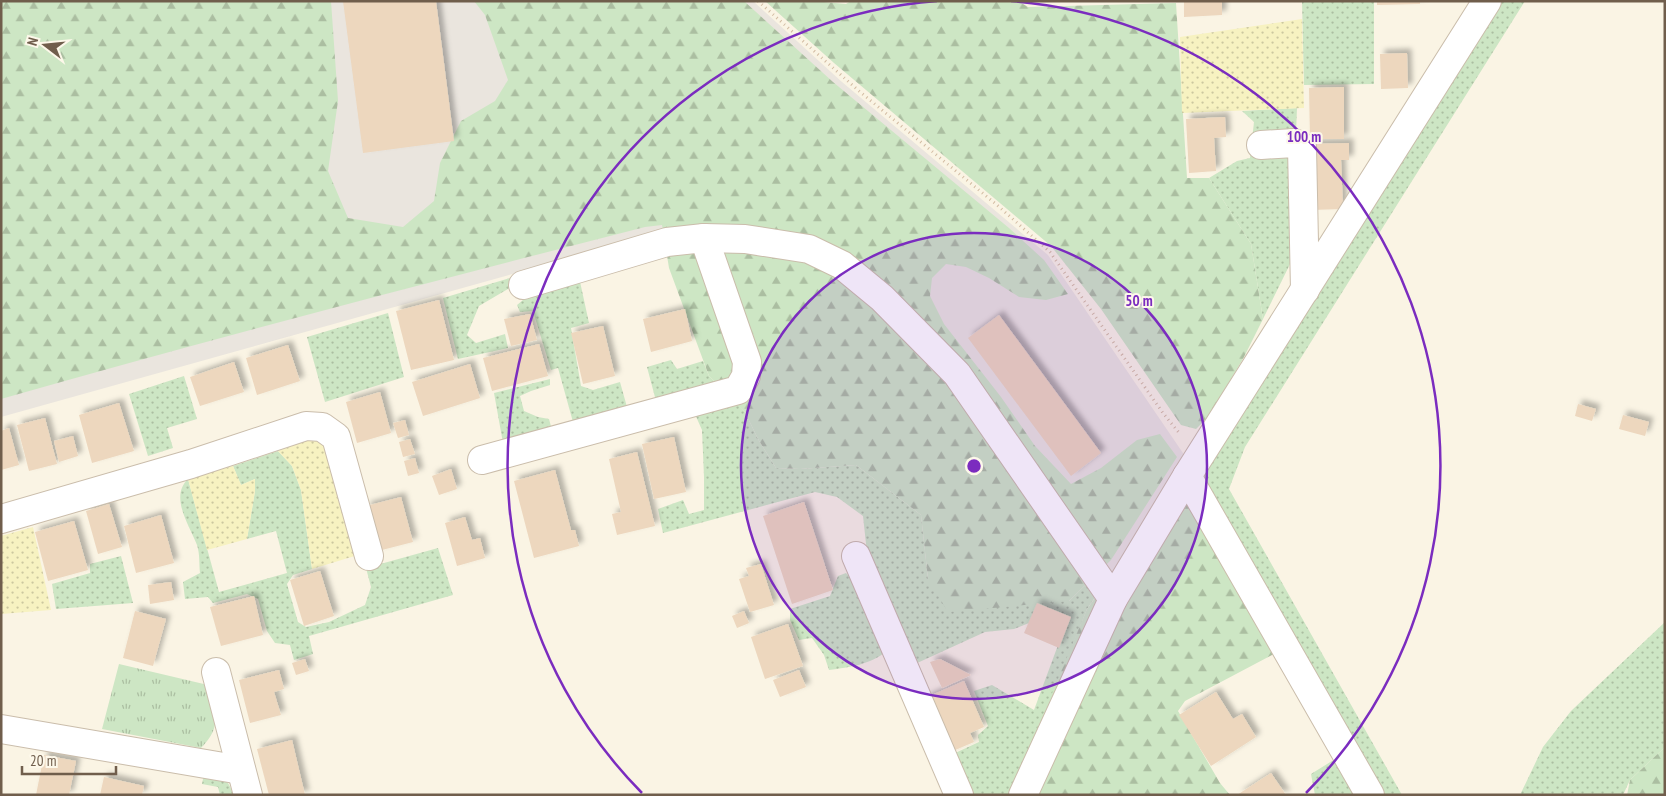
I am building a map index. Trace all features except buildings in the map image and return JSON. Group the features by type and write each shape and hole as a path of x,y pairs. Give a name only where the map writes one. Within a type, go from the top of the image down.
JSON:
{"street":[{"path":"1023,795 1113,598 1193,467 1487,1"},
{"path":"1261,145 1294,143 1302,147 1305,290"},
{"path":"523,285 667,242 704,238 745,240 809,248 842,265 882,298 957,374 1113,598"},
{"path":"482,460 738,390 746,376 746,362 704,238"},
{"path":"1,519 191,464 306,426 322,427 336,438 369,556"},
{"path":"1193,467 1370,795"},
{"path":"856,556 959,795"},
{"path":"1,728 244,782 216,672"}],"path":[{"path":"758,1 859,91 997,205 1050,252 1163,413 1193,467"}],"shaded area":[{"path":"1,1 753,1 842,82 1048,255 1185,456 1110,577 684,226 1,417"}],"green space":[{"path":"1,1 331,1 338,101 328,171 348,218 403,227 434,201 440,163 461,121 495,101 508,80 485,15 474,1 744,1 833,82 1009,228 1044,260 1068,294 1046,300 1019,297 989,278 966,267 946,264 932,278 930,296 944,324 1001,397 1035,446 1071,484 1101,468 1137,440 1160,434 1177,457 1111,560 1069,601 948,612 928,579 921,515 856,465 800,469 776,468 758,439 745,412 709,376 669,268 662,225 645,227 403,290 1,399"},
{"path":"765,1 813,1 846,4 851,1 1018,1 1028,7 1176,3 1187,178 1209,178 1251,244 1263,319 1244,357 1209,416 1196,429 1181,425 1101,309 1051,246 834,63"},
{"path":"1302,1 1374,1 1374,84 1304,85"},
{"path":"1498,1 1525,1 1245,447 1229,489 1402,795 1380,795 1199,476"},
{"path":"1297,108 1291,262 1263,319 1251,244 1209,178 1237,161 1250,158 1254,122 1242,111"},
{"path":"579,277 589,323 571,328 581,386 593,390 620,382 627,407 573,422 558,368 551,370 533,311 520,312 517,305 529,295"},
{"path":"510,278 513,286 479,306 467,335 476,343 505,334 508,348 458,359 443,298"},
{"path":"388,313 404,377 325,402 307,337"},
{"path":"671,360 677,369 703,361 709,376 720,387 656,401 647,367"},
{"path":"184,376 197,419 167,428 173,448 148,456 129,394"},
{"path":"550,379 550,385 520,396 524,411 549,419 552,430 503,443 494,393"},
{"path":"734,400 745,412 758,439 776,468 800,469 856,465 921,515 928,579 1069,601 1106,565 1112,573 1087,609 1023,769 1010,795 969,795 953,754 979,742 978,735 988,726 974,691 992,685 1034,710 1061,637 1034,621 1014,629 985,632 915,664 867,553 863,516 837,497 815,492 663,533 658,509 683,500 689,514 704,510 702,430 694,412"},
{"path":"278,451 292,466 301,490 312,569 293,575 287,584 298,622 306,627 329,622 365,605 371,587 366,568 438,548 453,595 309,636 313,654 294,660 290,645 275,643 267,631 258,599 247,594 213,603 208,597 185,599 183,582 200,573 198,548 186,521 181,503 180,494 188,479 219,592 287,573 276,531 247,539 255,491 255,479 241,485 233,466"},
{"path":"1174,490 1199,506 1274,654 1185,701 1178,711 1220,783 1230,795 1010,795 1023,769 1087,609"},
{"path":"121,556 133,603 56,609 52,584 90,573 90,564"},
{"path":"846,573 858,585 887,651 867,662 829,670 824,655 812,638 799,640 790,620 790,609 830,596 838,576"},
{"path":"1665,622 1665,747 1630,780 1623,795 1520,795 1543,747 1571,711"},
{"path":"119,664 208,685 215,725 213,732 201,748 102,729"},
{"path":"1665,747 1665,795 1627,795 1630,780"},
{"path":"1340,756 1361,795 1315,795 1311,774"},
{"path":"204,774 219,777 226,781 233,795 220,795 218,787 202,784"}],"sand":[{"path":"1302,19 1304,108 1182,113 1180,37"},
{"path":"309,440 322,442 329,448 358,555 312,569 301,490 292,466 278,451"},
{"path":"233,466 241,485 255,479 255,491 247,539 207,550 188,479"},
{"path":"33,527 51,610 1,614 1,536"}]}
